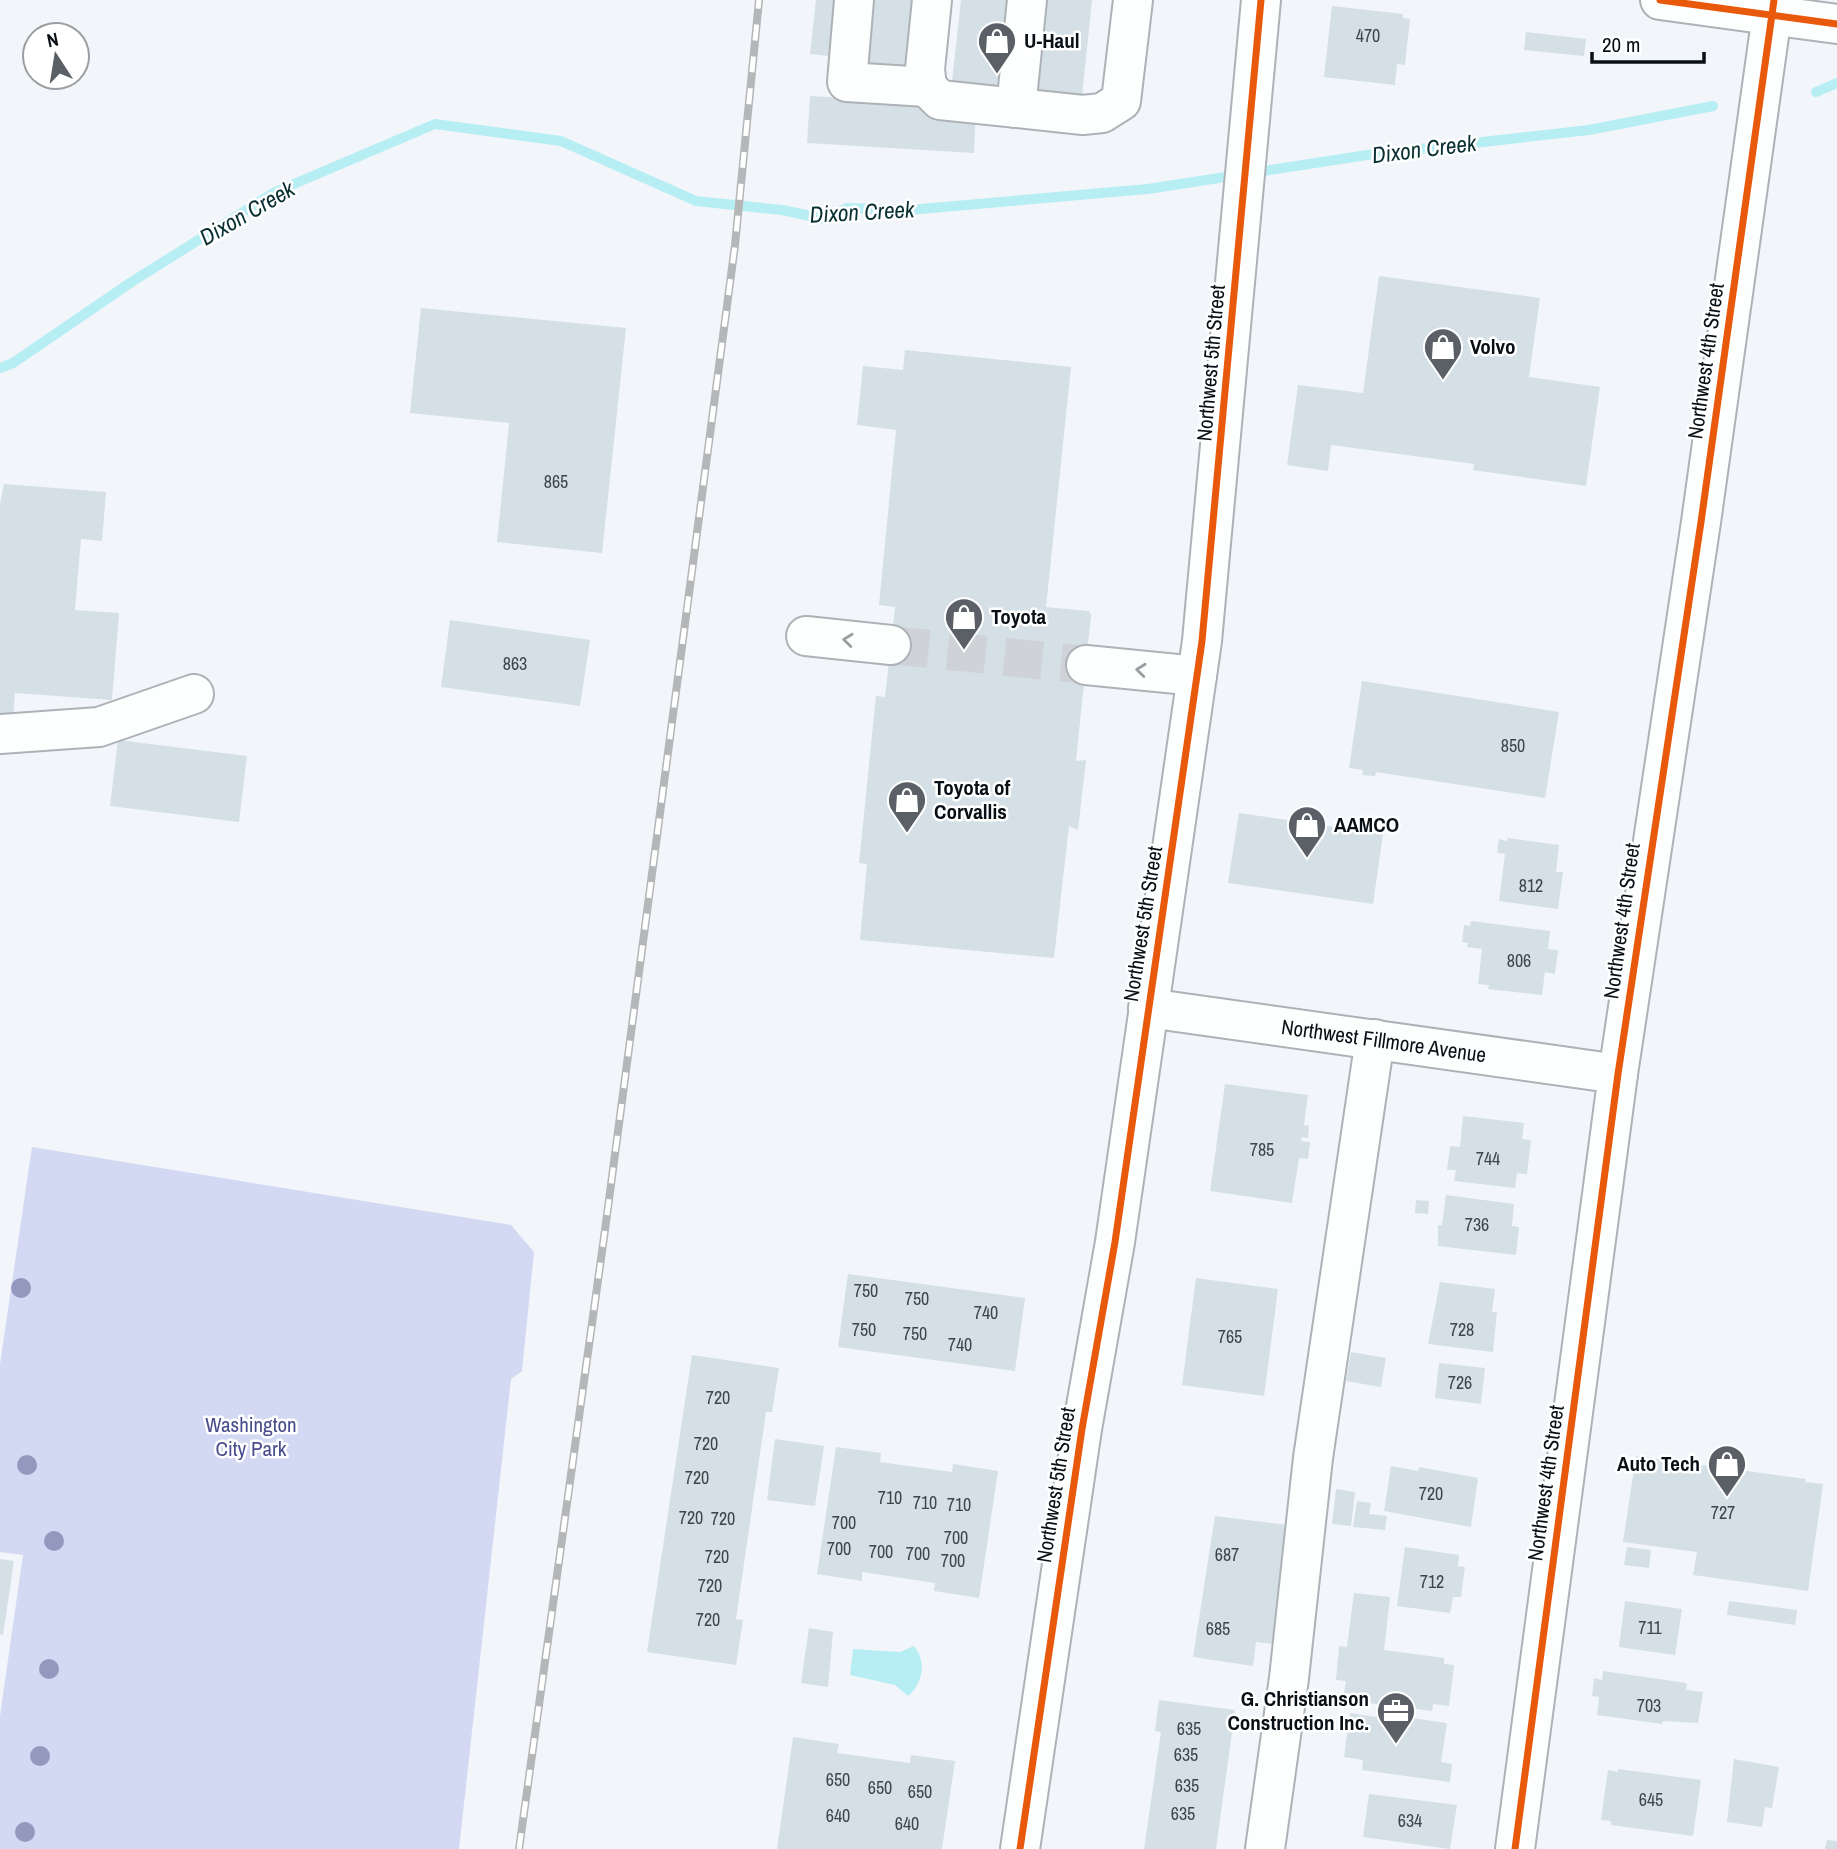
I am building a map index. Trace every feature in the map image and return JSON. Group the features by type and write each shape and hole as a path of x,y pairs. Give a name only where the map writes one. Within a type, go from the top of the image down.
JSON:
{"main road":[{"path":"854,0 846,82 928,87"},
{"path":"932,0 925,69 928,87 940,100 1083,115 1102,113 1121,101 1133,0"},
{"path":"1016,108 1027,0"},
{"name":"Northwest 5th Street","path":"1020,1849 1197,676 1210,572 1261,0"},
{"path":"1660,0 1773,8 1837,24"},
{"name":"Northwest 4th Street","path":"1515,1849 1618,1074 1701,522 1773,8"},
{"path":"806,636 891,645"},
{"path":"1086,665 1197,676"},
{"path":"0,734 99,727 194,694"},
{"name":"Northwest Fillmore Avenue","path":"1148,1008 1618,1074"},
{"path":"1265,1849 1289,1678 1313,1458 1375,1039"}],"green space":[{"name":"Washington City Park","path":"32,1147 511,1225 534,1252 522,1371 511,1379 459,1849 0,1849 0,1716 23,1555 0,1552 0,1364"}],"shaded area":[{"path":"914,1646 921,1659 922,1672 917,1685 908,1696 895,1685 850,1675 853,1649 900,1652"}],"building":[{"path":"816,0 835,0 829,56 810,54"},
{"path":"874,0 919,0 911,79 867,74"},
{"path":"961,0 1007,0 998,87 952,82"},
{"path":"1047,0 1092,0 1082,96 1037,91"},
{"path":"1332,6 1403,14 1403,18 1410,19 1405,65 1397,64 1395,85 1324,77"},
{"path":"1526,32 1586,39 1584,56 1524,50"},
{"path":"810,96 976,105 974,153 807,143"},
{"path":"1379,276 1540,298 1529,377 1600,387 1586,486 1473,470 1474,464 1331,445 1328,471 1287,465 1298,385 1363,393"},
{"path":"421,308 626,328 602,553 497,542 509,423 410,413"},
{"path":"905,350 1071,367 1046,607 1089,611 1091,615 1076,761 1086,760 1078,830 1069,826 1054,958 860,940 867,864 859,863 876,696 885,697 895,607 879,605 896,430 857,425 863,366 903,370"},
{"path":"4,484 106,492 102,541 81,539 75,610 119,613 112,700 15,693 13,717 0,715 0,504"},
{"path":"450,620 590,640 580,706 441,687"},
{"path":"1362,681 1559,712 1545,798 1376,772 1375,776 1362,775 1363,770 1349,768"},
{"path":"118,740 247,756 239,822 110,806"},
{"path":"1239,813 1383,834 1373,904 1228,883"},
{"path":"1508,838 1559,845 1556,872 1563,872 1558,909 1499,901 1505,854 1497,853 1499,839 1507,841"},
{"path":"1471,921 1550,931 1548,949 1558,950 1555,974 1545,972 1542,995 1488,989 1489,985 1478,984 1482,949 1467,947 1468,943 1462,942 1464,925 1470,926"},
{"path":"1225,1084 1308,1095 1304,1125 1309,1126 1308,1138 1302,1137 1301,1141 1310,1142 1308,1159 1299,1158 1292,1203 1210,1191"},
{"path":"1463,1116 1524,1123 1522,1139 1531,1140 1527,1174 1517,1173 1515,1188 1454,1181 1456,1170 1447,1170 1450,1146 1460,1147"},
{"path":"1446,1195 1514,1204 1512,1226 1519,1227 1516,1255 1438,1246 1438,1225 1442,1225"},
{"path":"1416,1200 1429,1201 1428,1214 1415,1213"},
{"path":"848,1274 1025,1298 1015,1371 838,1347"},
{"path":"1196,1278 1278,1289 1264,1396 1182,1385"},
{"path":"1440,1282 1495,1289 1492,1312 1497,1312 1493,1352 1428,1344"},
{"path":"1351,1352 1386,1358 1381,1387 1346,1381"},
{"path":"692,1355 779,1368 772,1412 766,1412 736,1619 743,1620 736,1665 647,1652"},
{"path":"1439,1363 1485,1368 1481,1404 1435,1398"},
{"path":"775,1439 824,1446 815,1506 767,1500"},
{"path":"836,1447 881,1453 880,1462 952,1472 953,1464 998,1471 979,1598 934,1591 935,1583 862,1572 862,1581 817,1574"},
{"path":"1636,1456 1806,1479 1805,1482 1823,1484 1808,1591 1693,1575 1697,1552 1623,1542"},
{"path":"1391,1466 1418,1471 1419,1467 1478,1478 1471,1527 1384,1511"},
{"path":"1336,1489 1355,1492 1351,1526 1332,1524"},
{"path":"1357,1501 1371,1503 1369,1514 1387,1516 1385,1530 1353,1527"},
{"path":"1215,1516 1288,1525 1272,1644 1256,1642 1253,1666 1193,1657"},
{"path":"1405,1547 1459,1555 1458,1566 1465,1567 1461,1597 1453,1597 1450,1613 1397,1606"},
{"path":"1627,1547 1651,1550 1649,1568 1624,1565"},
{"path":"0,1559 14,1561 3,1635 0,1634"},
{"path":"1354,1593 1390,1597 1384,1650 1444,1658 1444,1664 1454,1665 1449,1706 1433,1704 1432,1711 1368,1703 1369,1696 1344,1693 1346,1681 1336,1680 1339,1646 1347,1647"},
{"path":"1625,1601 1682,1609 1675,1655 1619,1647"},
{"path":"1729,1601 1797,1610 1795,1625 1727,1615"},
{"path":"809,1628 833,1632 828,1687 801,1683"},
{"path":"1603,1671 1687,1683 1686,1690 1703,1692 1698,1723 1663,1721 1662,1724 1597,1715 1599,1697 1592,1696 1594,1678 1602,1680"},
{"path":"1159,1700 1235,1710 1216,1849 1144,1849 1161,1732 1155,1731"},
{"path":"1350,1713 1376,1717 1377,1713 1447,1723 1441,1762 1452,1764 1450,1782 1362,1770 1363,1760 1344,1757"},
{"path":"793,1737 839,1744 837,1753 910,1763 911,1755 955,1761 942,1849 777,1849"},
{"path":"1734,1759 1779,1767 1772,1808 1765,1807 1762,1827 1727,1822"},
{"path":"1618,1769 1701,1780 1693,1836 1611,1825 1611,1821 1601,1820 1608,1770 1618,1772"},
{"path":"1369,1794 1457,1805 1450,1849 1363,1837"},
{"path":"1827,1840 1837,1841 1837,1849 1825,1849"}],"waterway":[{"name":"Dixon Creek","path":"1816,92 1837,83"},
{"name":"Dixon Creek","path":"0,368 13,363 133,281 275,192 435,124 561,141 696,201 782,210 824,219 847,208 909,210 1148,189 1367,155 1589,130 1713,106"}],"tunnel":[{"path":"891,645 1086,665"}],"railway":[{"path":"519,1849 605,1230 735,245 759,0"}],"cycle path":[{"path":"1020,1849 1082,1429 1115,1242 1202,641 1261,0"},
{"path":"1660,0 1837,24"},
{"path":"1515,1849 1618,1074 1701,522 1774,0"}],"place":[{"name":"U-Haul","path":"997,75"},
{"name":"Volvo","path":"1443,381"},
{"name":"Toyota","path":"964,651"},
{"name":"Toyota of Corvallis","path":"907,834"},
{"name":"AAMCO","path":"1307,859"},
{"name":"Auto Tech","path":"1727,1498"},
{"name":"G. Christianson Construction Inc.","path":"1396,1745"}]}
